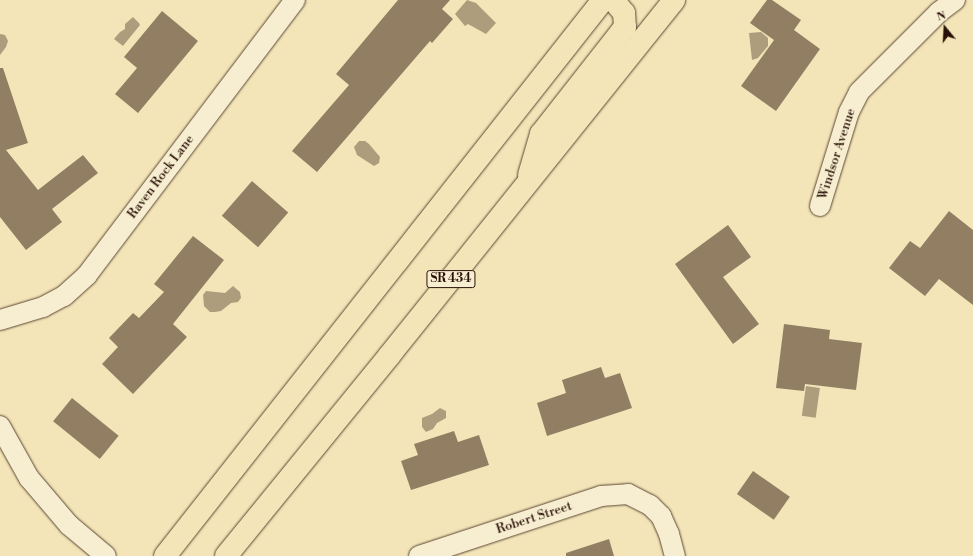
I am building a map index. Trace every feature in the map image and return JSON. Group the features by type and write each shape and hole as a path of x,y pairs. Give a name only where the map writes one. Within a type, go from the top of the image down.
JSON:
{"main road":[{"path":"165,556 603,0"},
{"path":"527,184 541,134 625,27 624,13 613,0"},
{"name":"SR 434","path":"226,556 389,356 674,0"}],"street":[{"name":"Raven Rock Lane","path":"0,320 44,307 64,296 87,275 295,0"},
{"name":"Windsor Avenue","path":"820,206 849,112 859,92 939,12 955,0"},
{"path":"0,426 29,478 69,525 106,556"},
{"name":"Robert Street","path":"419,556 602,496 628,494 650,505 661,516 669,534 675,556"}],"shaded area":[{"path":"467,0 476,3 496,23 486,34 468,24 465,26 455,14"},
{"path":"133,17 140,25 123,46 114,39 125,29 125,24"},
{"path":"761,32 768,38 768,46 758,58 752,60 749,33"},
{"path":"0,34 5,35 8,41 6,47 0,55"},
{"path":"359,141 365,141 369,144 380,157 379,163 374,166 357,155 354,147"},
{"path":"233,286 240,292 241,298 238,302 231,303 221,311 215,312 210,312 204,306 203,295 206,291 225,293"},
{"path":"806,386 820,388 816,418 802,416"},
{"path":"440,408 446,411 446,418 437,423 433,429 426,432 422,427 422,418 432,414"}],"building":[{"path":"398,0 450,0 442,9 453,19 432,43 430,41 317,172 292,151 349,85 336,74"},
{"path":"767,0 772,0 801,20 794,30 820,49 776,111 741,86 774,40 750,23"},
{"path":"162,11 198,41 138,113 115,94 137,68 124,57"},
{"path":"0,68 3,68 28,143 6,150 38,190 83,155 98,173 52,209 62,222 26,250 0,217"},
{"path":"252,181 288,212 258,247 222,216"},
{"path":"949,211 973,230 973,305 939,279 925,296 889,268 910,241 920,248"},
{"path":"728,225 751,257 723,277 759,324 733,344 675,264"},
{"path":"193,236 224,260 173,324 187,337 133,394 102,364 118,347 109,338 133,313 139,318 164,292 154,284"},
{"path":"784,324 830,330 829,339 862,343 856,390 805,384 804,391 776,388"},
{"path":"601,367 605,378 620,373 632,408 547,436 537,403 566,393 562,380"},
{"path":"72,398 119,436 100,459 53,421"},
{"path":"454,431 458,442 479,435 489,465 411,490 401,461 418,455 414,444"},
{"path":"753,471 790,497 774,520 737,494"},
{"path":"609,539 614,556 566,556 566,553"}]}
